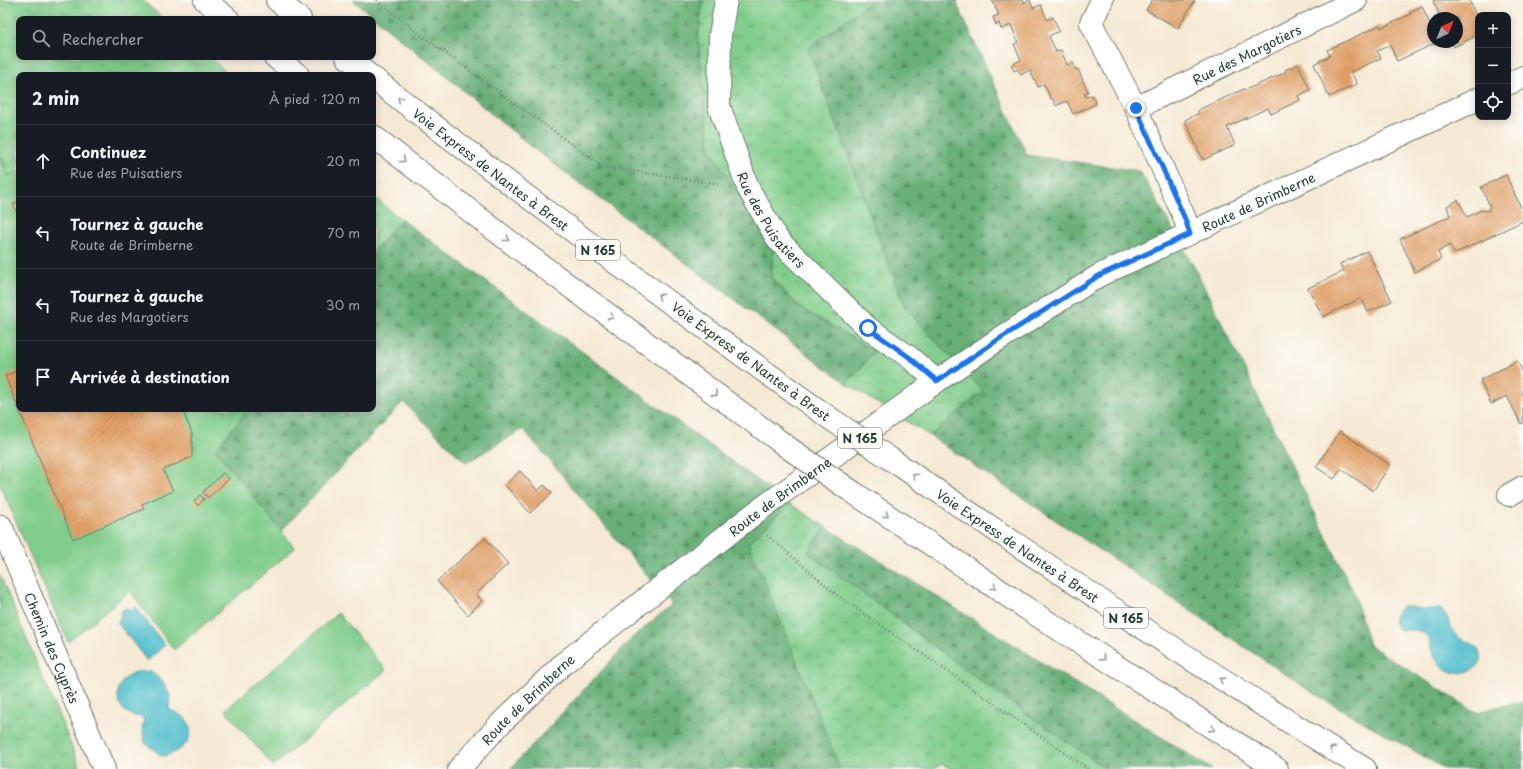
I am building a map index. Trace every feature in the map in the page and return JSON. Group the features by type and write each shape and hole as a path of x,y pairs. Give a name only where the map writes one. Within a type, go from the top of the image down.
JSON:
{"main road":[{"path":"205,0 224,16"},
{"path":"277,0 296,16"},
{"name":"Rue des Puisatiers","path":"726,0 720,35 719,106 748,188 778,240 868,328 909,357 937,381"},
{"path":"1102,0 1091,23 1136,108 1185,219 1190,234"},
{"name":"Rue des Margotiers","path":"1136,108 1356,0"},
{"path":"279,60 294,72"},
{"path":"351,60 365,72"},
{"path":"1511,83 1523,77"},
{"name":"Voie Express de Nantes à Brest","path":"376,80 574,233 828,416 1140,627 1273,713 1365,769"},
{"name":"Route de Brimberne","path":"459,769 501,723 564,663 745,521 937,381 996,341 1100,275 1475,100"},
{"path":"376,138 522,250 790,449 1032,612 1277,769"},
{"name":"Chemin des Cyprès","path":"1,526 104,769"}],"path":[{"path":"377,0 422,36 603,167 748,188"},
{"path":"745,521 768,536 837,595 1088,769"}],"green space":[{"path":"0,0 142,0 161,16 16,16 16,60 212,60 226,72 16,72 16,173 9,176 0,152"},
{"path":"353,0 703,0 698,40 710,148 773,252 771,277 799,307 875,351 847,384 538,152 376,19 376,16 372,16"},
{"path":"703,0 873,0 808,48 905,308 984,391 930,436 847,384 874,351 799,307 771,277 773,252 710,148 698,40"},
{"path":"873,0 958,0 957,4 1027,155 1140,171 1197,272 1354,593 1369,645 1476,712 1523,701 1523,769 1445,769 1310,691 930,436 983,391 905,308 808,48"},
{"path":"0,152 8,176 16,173 16,412 246,412 215,450 295,548 174,650 130,591 68,642 0,485"},
{"path":"376,198 401,219 376,248"},
{"path":"401,219 790,504 748,543 840,769 510,769 634,636 672,605 523,429 466,463 403,402 281,531 215,450 246,412 376,412 376,248"},
{"path":"790,504 826,527 808,552 986,685 1106,769 951,769 942,764 935,769 840,769 748,543"},
{"path":"826,527 1212,769 1106,769 986,685 808,552"},
{"path":"0,575 81,769 0,769"},
{"path":"338,613 386,670 273,766 225,710"}],"water":[{"path":"135,606 165,645 147,661 117,622 121,618 120,614 122,610 127,608 131,610"},
{"path":"1404,606 1419,609 1437,608 1445,613 1451,629 1456,636 1473,645 1480,652 1481,661 1477,667 1470,671 1459,673 1449,671 1441,666 1435,658 1428,638 1425,634 1420,631 1400,630 1395,624 1395,614"},
{"path":"150,671 162,681 170,695 169,710 180,714 190,727 190,734 187,742 182,748 173,753 162,756 145,743 142,728 144,721 143,718 125,711 118,698 118,692 126,677 137,672"}],"building":[{"path":"992,0 1023,0 1024,3 1030,0 1033,8 1041,5 1047,20 1053,17 1059,31 1049,36 1056,52 1061,50 1067,65 1073,63 1076,70 1078,69 1088,92 1084,93 1086,97 1092,95 1096,104 1073,114 1067,101 1056,106 1044,84 1038,87 1030,70 1021,75 1018,69 1014,71 1011,65 1021,60 1014,44 1018,42 1011,25 1001,29 999,23 996,25 993,17 999,15"},
{"path":"1152,0 1195,0 1178,28 1146,10"},
{"path":"1469,0 1475,13 1475,36 1463,42 1463,12 1438,12 1433,1"},
{"path":"1422,6 1427,17 1427,47 1397,61 1390,45 1377,51 1381,58 1351,72 1357,84 1329,97 1314,64 1330,56 1327,50 1380,25 1381,28 1411,14 1410,12"},
{"path":"1298,64 1310,90 1298,96 1300,100 1271,114 1268,108 1227,127 1235,145 1203,160 1185,120 1199,113 1198,110 1286,72 1285,70"},
{"path":"1506,175 1523,212 1523,221 1454,254 1450,245 1438,252 1441,259 1415,272 1400,239 1450,216 1447,206 1458,200 1467,217 1482,210 1488,211 1490,206 1481,187"},
{"path":"16,202 16,210 13,204"},
{"path":"1367,251 1392,301 1368,312 1361,298 1323,317 1308,288 1344,271 1340,264"},
{"path":"1517,361 1523,372 1523,423 1521,424 1507,396 1491,404 1480,380"},
{"path":"16,371 16,402 5,376"},
{"path":"20,412 183,412 192,433 192,457 163,470 173,491 142,504 144,509 73,539"},
{"path":"1340,431 1390,465 1373,491 1341,469 1334,479 1316,467"},
{"path":"520,471 538,491 544,485 552,493 530,513 505,485"},
{"path":"223,473 229,479 208,498 203,492"},
{"path":"200,495 204,499 198,506 194,501"},
{"path":"485,538 508,564 476,594 482,601 468,615 437,581"}],"route":[{"path":"868,328 909,357 937,381 996,341 1100,275 1190,234 1185,219 1136,108"}]}
